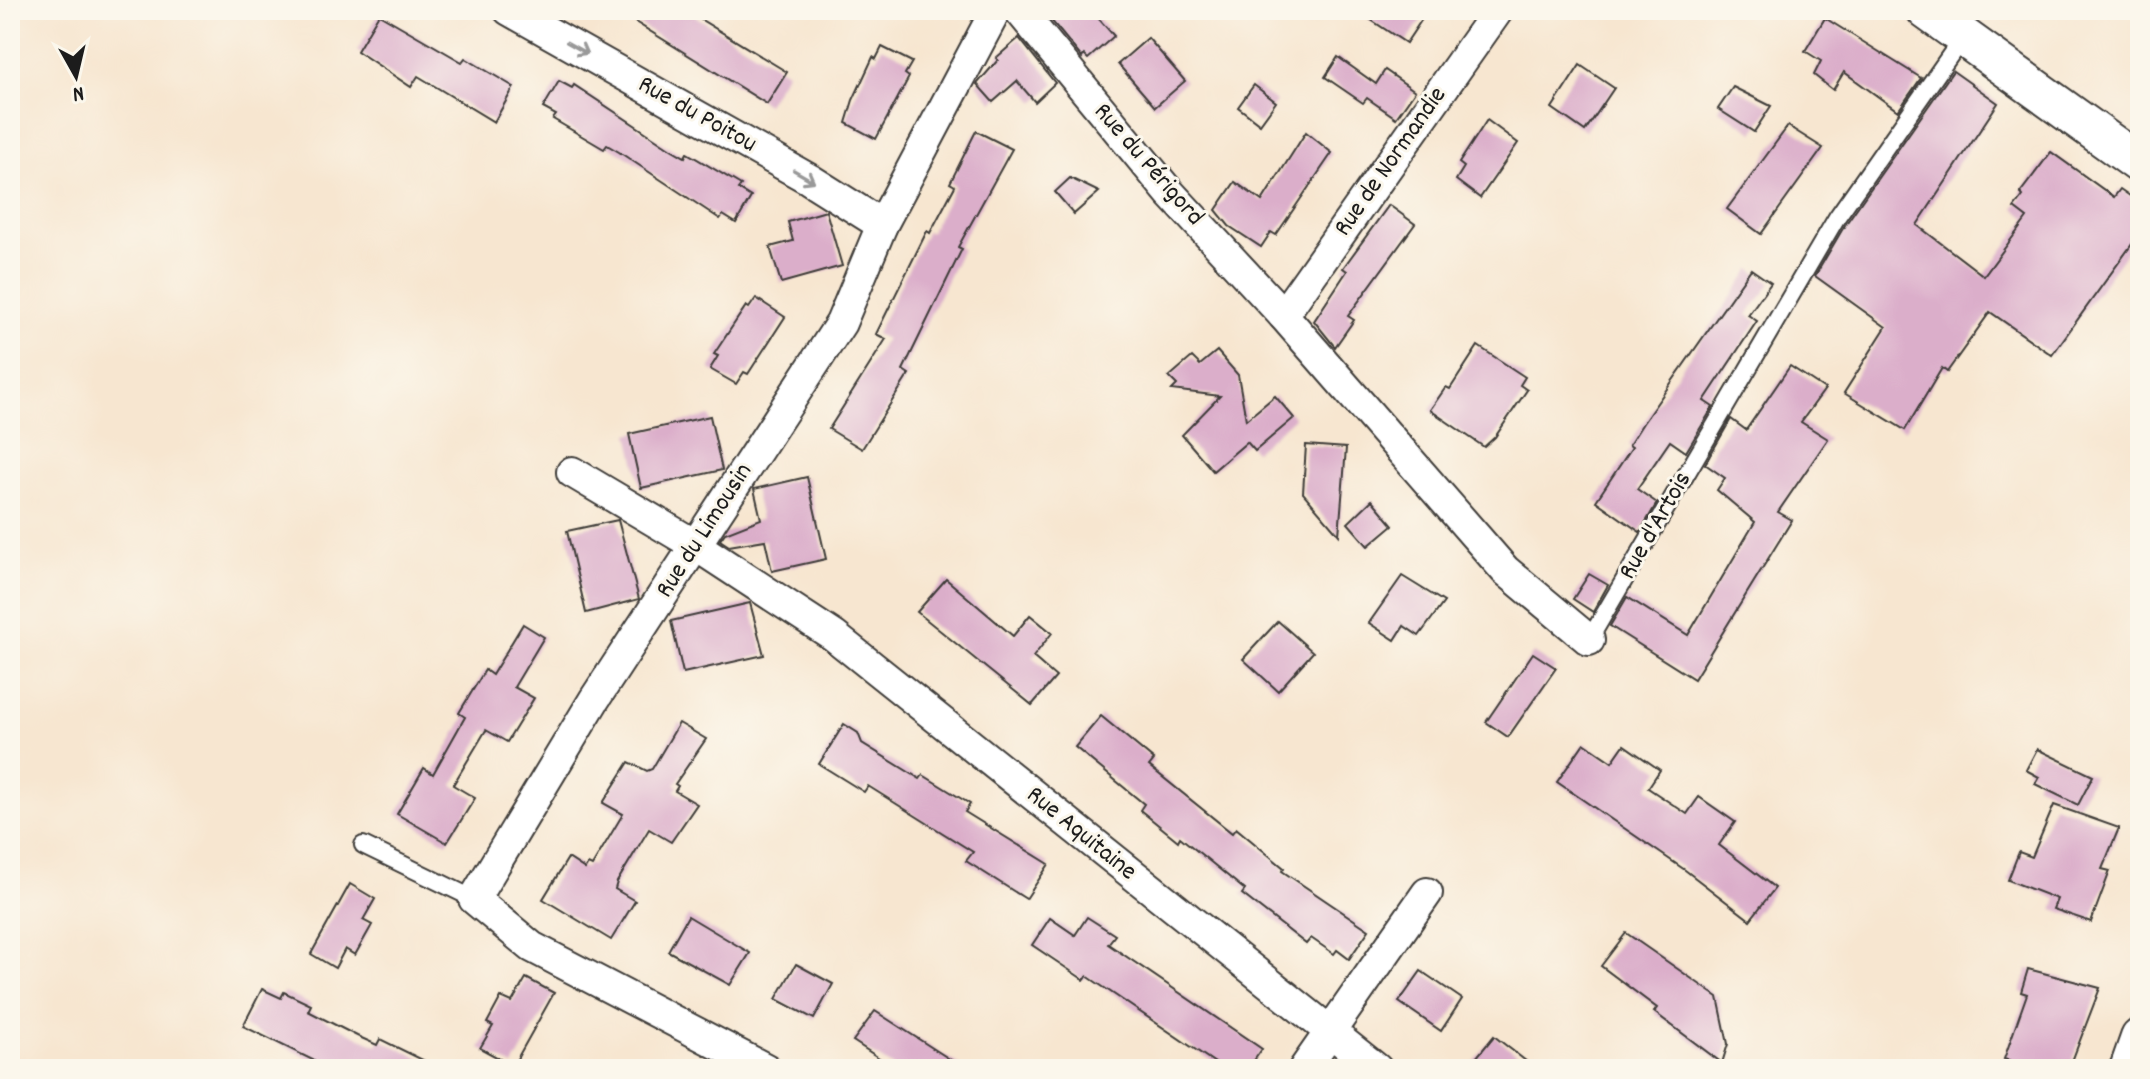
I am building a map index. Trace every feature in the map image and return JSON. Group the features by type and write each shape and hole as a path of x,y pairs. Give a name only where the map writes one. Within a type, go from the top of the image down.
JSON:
{"street":[{"name":"Rue du Poitou","path":"509,10 809,179 882,225"},
{"name":"Rue du Limousin","path":"474,899 695,545 841,323 882,225 996,10"},
{"name":"Rue du Périgord","path":"1019,10 1169,192 1283,315"},
{"name":"Rue de Normandie","path":"1283,315 1498,10"},
{"path":"1926,10 2140,164"},
{"name":"Rue d'Artois","path":"1283,315 1505,570 1589,640"},
{"name":"Rue Aquitaine","path":"572,472 695,545 834,636 1377,1069"},
{"path":"1304,1069 1427,893"},
{"path":"474,899 532,947 766,1069"},
{"path":"2129,1069 2140,1038"}],"lane":[{"name":"Rue d'Artois","path":"1589,640 1837,217 1963,37"},
{"path":"363,845 474,899"}],"building":[{"path":"616,10 685,10 787,72 767,104"},
{"path":"1051,10 1091,10 1114,36 1088,59 1084,55 1082,58 1046,14"},
{"path":"1356,10 1428,10 1406,43"},
{"path":"379,14 462,62 465,58 514,87 494,122 418,76 411,87 357,51"},
{"path":"1825,18 1921,78 1898,111 1844,72 1833,90 1814,75 1821,61 1805,51"},
{"path":"1019,38 1055,83 1035,102 1017,81 993,102 977,84 998,60 996,58"},
{"path":"1148,38 1185,81 1155,107 1118,64"},
{"path":"882,47 912,62 905,74 909,77 876,139 846,123 873,57 876,59"},
{"path":"1338,57 1376,84 1385,70 1415,91 1396,118 1367,98 1363,103 1325,77"},
{"path":"1580,65 1614,88 1585,131 1552,108"},
{"path":"1953,71 1998,103 1917,225 1984,276 2027,218 2014,208 2023,196 2020,193 2051,152 2114,197 2120,189 2140,203 2140,233 2052,355 1990,312 1947,372 1942,368 1905,430 1844,393 1886,327 1815,276 1845,225"},
{"path":"559,81 572,88 574,85 671,149 685,157 687,153 741,185 738,189 751,197 736,223 723,215 720,219 619,152 607,145 604,149 553,119 556,115 543,108"},
{"path":"1254,85 1276,102 1260,124 1238,107"},
{"path":"1733,87 1771,106 1754,132 1718,109"},
{"path":"1487,120 1518,143 1480,198 1456,180 1464,167 1459,163"},
{"path":"1788,126 1823,148 1761,234 1727,209"},
{"path":"976,131 1012,149 958,247 962,249 903,370 909,374 862,449 829,429 886,339 876,334 927,231 930,233 955,186 950,183"},
{"path":"1306,132 1332,153 1276,235 1271,232 1261,247 1229,226 1216,210 1235,182 1262,201"},
{"path":"1070,178 1099,192 1074,214 1055,192"},
{"path":"1389,205 1415,224 1348,316 1354,320 1335,347 1314,321 1347,271 1343,268"},
{"path":"826,211 842,266 781,283 770,247 793,241 788,222"},
{"path":"1751,269 1771,283 1748,315 1757,321 1704,401 1713,407 1686,452 1670,441 1637,489 1657,503 1640,532 1596,501 1632,447 1629,445 1643,423"},
{"path":"756,298 785,317 748,374 744,372 736,384 710,369 718,356 714,354 746,306 749,308"},
{"path":"1478,346 1525,377 1520,385 1527,390 1495,437 1484,447 1430,410 1446,387 1450,389"},
{"path":"1217,351 1238,375 1246,420 1275,396 1294,418 1255,451 1247,442 1213,471 1182,435 1220,396 1172,390 1177,385 1169,377 1192,357 1200,365"},
{"path":"1790,366 1825,389 1801,422 1828,439 1778,512 1792,520 1694,679 1610,626 1627,597 1688,635 1755,522 1717,490 1725,478 1705,464 1731,419 1746,430"},
{"path":"710,416 722,470 641,488 629,434"},
{"path":"1306,445 1346,448 1339,535 1303,493"},
{"path":"807,477 826,559 772,571 765,540 729,546 720,540 725,533 761,519 754,489"},
{"path":"1372,500 1393,525 1368,546 1348,523"},
{"path":"618,520 639,599 586,613 567,531"},
{"path":"1589,574 1608,585 1593,612 1573,599"},
{"path":"1402,576 1444,602 1419,636 1404,626 1395,640 1369,623"},
{"path":"946,579 1013,636 1030,615 1052,633 1033,657 1056,677 1032,705 917,612"},
{"path":"750,603 764,655 683,673 671,621"},
{"path":"1278,621 1313,652 1278,691 1243,659"},
{"path":"523,624 544,637 514,687 534,698 507,742 486,730 453,785 475,798 447,843 397,814 424,768 433,774 465,717 459,713 485,670 492,675"},
{"path":"1533,653 1556,668 1508,737 1486,722"},
{"path":"1101,716 1154,760 1149,766 1232,833 1236,828 1284,868 1282,871 1369,930 1349,959 1337,950 1334,954 1311,938 1306,944 1242,894 1245,890 1180,837 1178,841 1140,810 1144,804 1075,747"},
{"path":"679,723 706,739 675,784 678,786 675,791 697,804 671,842 649,829 617,882 615,889 635,901 611,940 543,899 568,858 585,869 588,864 592,866 623,814 603,803 629,762 647,771 652,769"},
{"path":"844,724 858,733 862,743 920,779 923,775 970,804 965,812 1049,864 1026,899 966,861 973,852 868,786 864,792 819,764"},
{"path":"1584,743 1612,762 1624,745 1660,770 1648,788 1687,814 1699,797 1735,822 1719,845 1775,888 1750,920 1685,870 1557,782"},
{"path":"2037,749 2093,776 2078,805 2035,784 2039,777 2026,770"},
{"path":"2054,805 2119,828 2102,869 2110,871 2091,922 2053,909 2057,899 2008,880 2019,852 2032,857"},
{"path":"350,884 375,899 363,920 372,925 355,955 345,949 335,968 311,954"},
{"path":"688,916 750,953 730,985 668,951"},
{"path":"1087,917 1115,935 1108,944 1262,1049 1248,1069 1224,1069 1087,976 1084,980 1032,945 1050,918 1075,935"},
{"path":"1626,933 1718,997 1728,1044 1722,1063 1654,1012 1657,1008 1601,966"},
{"path":"796,964 833,984 814,1019 776,999"},
{"path":"2028,969 2100,988 2069,1069 2034,1069 2004,1059 2027,994 2021,992"},
{"path":"1421,971 1462,999 1441,1031 1399,1002"},
{"path":"526,978 554,993 513,1066 480,1048 493,1026 487,1023 501,997 512,1002"},
{"path":"262,989 281,998 284,992 311,1005 308,1011 357,1036 377,1045 380,1039 441,1069 331,1069 243,1026"},
{"path":"875,1011 965,1069 896,1069 853,1041"},
{"path":"1494,1036 1536,1069 1467,1069"}]}
